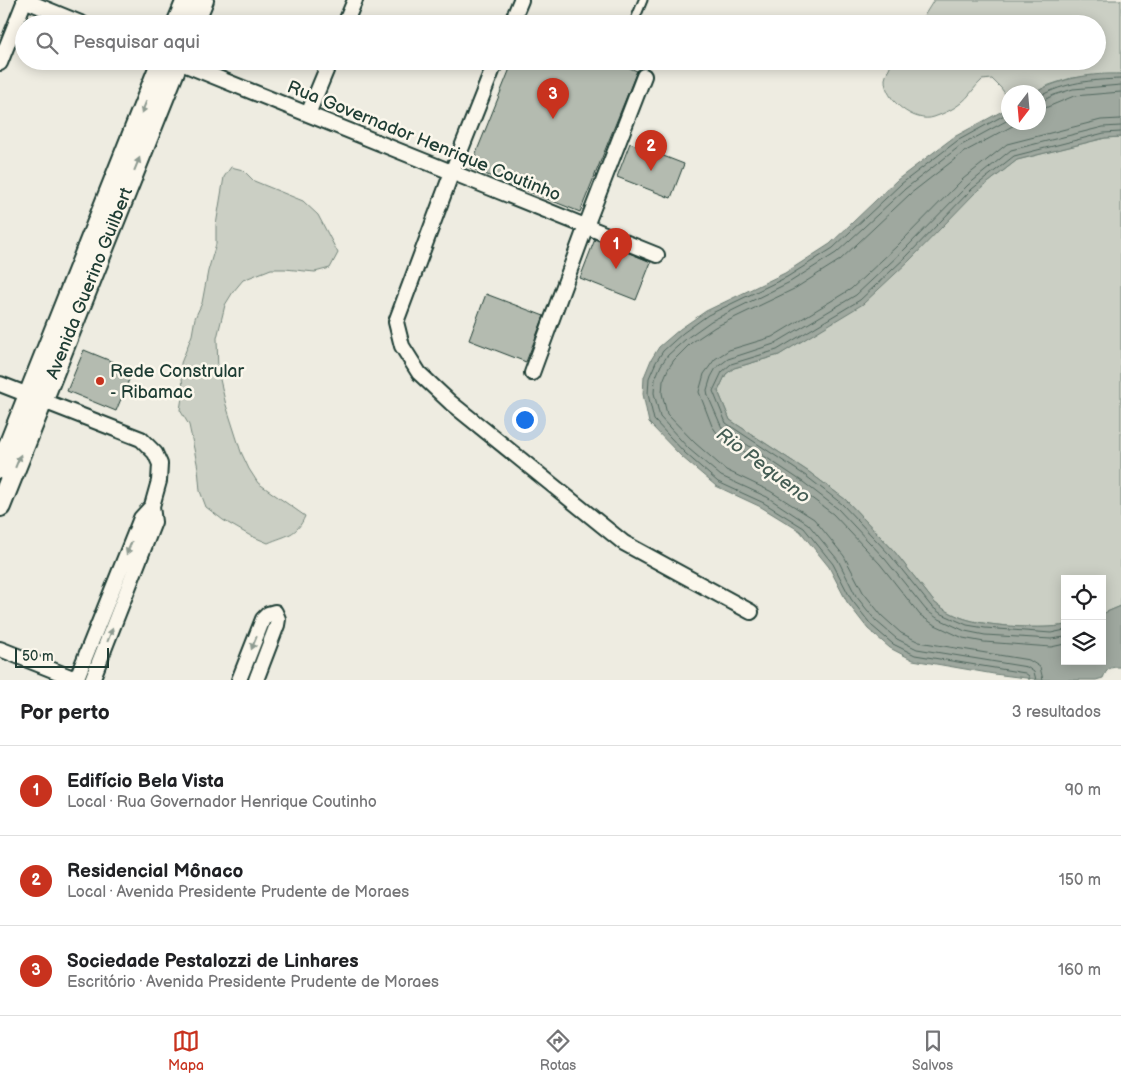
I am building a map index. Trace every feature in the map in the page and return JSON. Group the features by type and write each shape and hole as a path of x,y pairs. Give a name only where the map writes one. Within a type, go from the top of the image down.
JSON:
{"main road":[{"path":"181,15 187,0"},
{"path":"197,15 203,0"},
{"name":"Avenida Guerino Guilbert","path":"0,506 36,398 159,70"},
{"name":"Avenida Guerino Guilbert","path":"0,468 36,398 174,70"}],"street":[{"path":"19,15 25,0 61,15"},
{"path":"349,15 355,0"},
{"path":"515,15 521,0"},
{"path":"0,63 15,25"},
{"name":"Rua Governador Henrique Coutinho","path":"200,70 657,255"},
{"path":"308,114 326,70"},
{"path":"492,70 396,322 402,346 419,373 451,403 624,543 751,612"},
{"path":"532,372 644,76"},
{"path":"0,384 140,439 155,452 160,464 159,481 152,506 154,522 92,680"},
{"path":"0,649 77,680 142,518 152,506"},
{"path":"239,680 263,619 268,614 275,612 278,619 277,625 256,680"}],"lane":[{"path":"637,15 643,0"}],"shaded area":[{"path":"934,0 1121,0 1121,74 1071,78 1046,87 1046,85 1001,85 1001,88 992,79 982,80 964,101 945,113 926,118 910,114 902,109 895,102 886,87 885,79 888,70 1106,70 1106,15 925,15"},
{"path":"1121,137 1121,606 1106,612 1106,575 1061,575 1061,625 1017,627 964,619 935,603 894,551 846,500 809,472 730,420 718,391 726,374 734,368 779,355 825,326 975,193 1017,160 1105,138"},
{"path":"231,167 243,170 254,181 303,201 318,215 338,253 330,268 315,272 271,269 243,280 225,305 217,338 218,371 226,405 241,452 249,469 258,483 305,516 295,531 268,543 249,535 223,520 206,507 200,491 198,468 189,425 180,410 183,391 181,363 192,335 195,318 202,303 208,271 216,244 216,225 224,177"}],"water":[{"name":"Rio Pequeno","path":"1121,74 1121,137 1105,138 1017,160 975,193 910,260 863,304 779,355 734,368 726,374 718,391 730,420 809,472 846,500 894,551 935,603 951,613 969,620 1003,626 1061,625 1061,665 1106,665 1106,612 1121,606 1121,667 1109,669 1103,678 1096,680 1042,680 913,660 890,648 868,629 847,602 829,567 800,531 761,507 716,486 682,457 649,423 643,394 644,377 659,347 680,329 706,311 785,273 830,244 897,180 954,137 1001,112 1001,130 1046,130 1046,87 1077,77"}],"building":[{"path":"509,70 637,71 580,212 470,168"},
{"path":"630,143 684,164 671,198 617,177"},
{"path":"595,239 651,262 636,300 580,278"},
{"path":"486,294 544,316 526,362 469,340"},
{"name":"Rede Constrular - Ribamac","path":"84,350 133,370 116,411 67,391"}],"place":[{"name":"Sociedade Pestalozzi de Linhares","path":"553,119"},
{"name":"Residencial Mônaco","path":"651,171"},
{"name":"Edifício Bela Vista","path":"616,269"},
{"name":"Rede Constrular - Ribamac","path":"100,381"}]}
